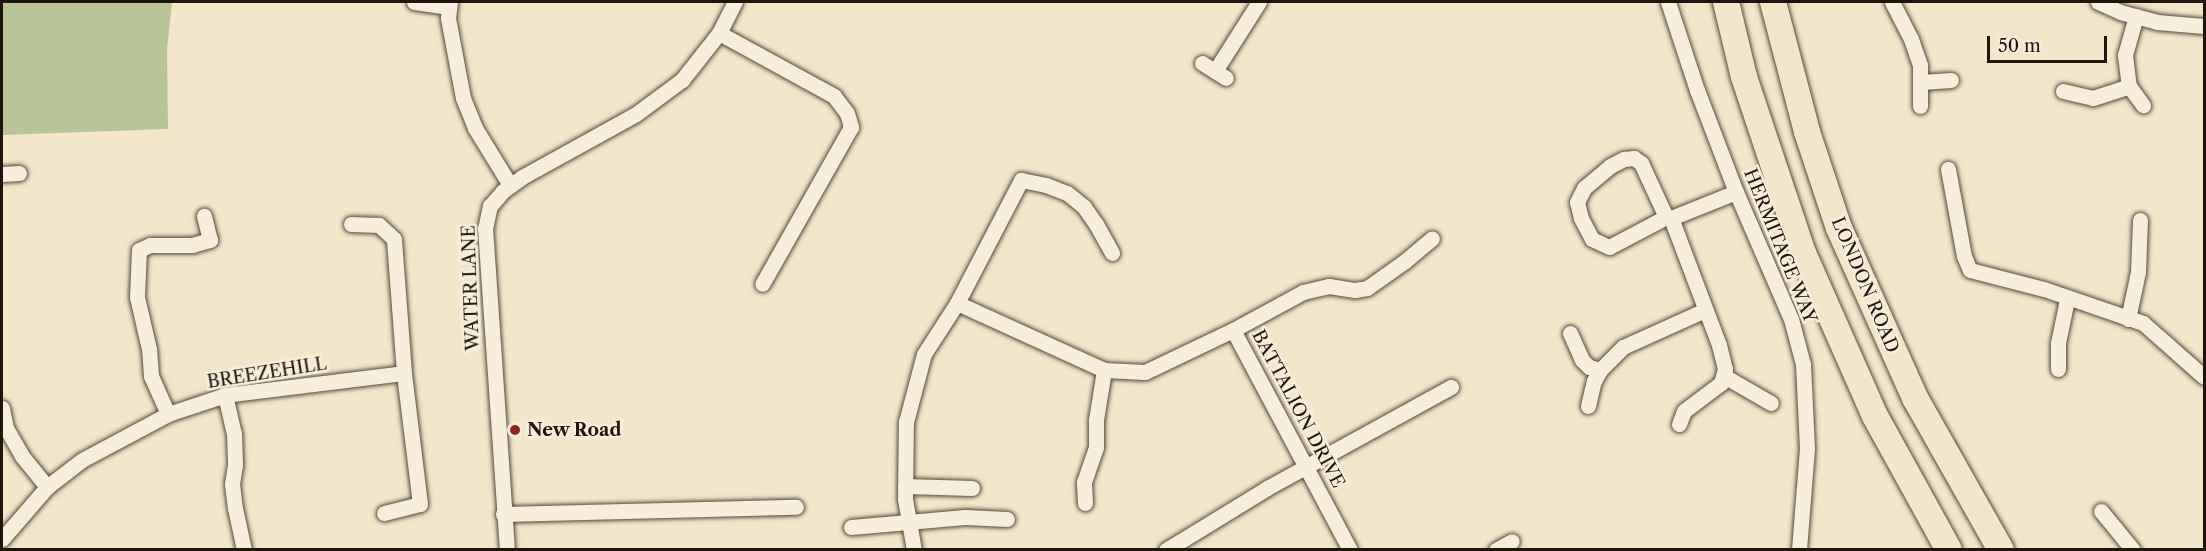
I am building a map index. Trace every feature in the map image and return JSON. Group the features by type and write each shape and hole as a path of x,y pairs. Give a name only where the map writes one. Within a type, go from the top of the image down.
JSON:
{"highway":[{"name":"LONDON ROAD","path":"1773,2 1807,132 1839,228 1915,398 2001,549"},
{"path":"1726,3 1744,77 1803,253 1875,416 1949,549"}],"street":[{"path":"414,2 449,4 463,98 475,128 510,185"},
{"name":"WATER LANE","path":"507,549 485,230 490,206 510,185 659,99 682,80 719,33 735,2"},
{"path":"1214,71 1259,2"},
{"name":"HERMITAGE WAY","path":"1668,2 1697,90 1736,192 1791,319 1803,364 1807,448 1799,549"},
{"path":"1892,2 1911,39 1920,64 1920,106"},
{"path":"2098,2 2157,22 2205,26"},
{"path":"2136,16 2125,55 2129,86 2143,105"},
{"path":"719,33 834,96 847,113 851,127 762,284"},
{"path":"1921,82 1951,80"},
{"path":"2063,91 2092,98 2129,86"},
{"path":"1679,424 1684,411 1713,391 1724,376 1725,369 1719,345 1668,218 1641,163 1634,158 1610,166 1584,188 1577,202 1581,218 1592,239 1609,248 1668,218 1736,192"},
{"path":"1948,169 1964,256 1970,270 2044,289 2067,299 2144,323 2205,377"},
{"path":"2,174 19,173"},
{"path":"914,549 905,486 906,422 924,354 957,303 1021,180 1046,184 1067,193 1084,207 1112,254"},
{"path":"168,414 152,376 149,349 137,297 139,250 150,245 192,245 210,240 204,216"},
{"path":"2128,319 2138,272 2140,220"},
{"path":"351,224 379,225 394,239 404,373 420,504 384,513"},
{"path":"1233,330 1303,292 1329,286 1355,290 1367,288 1432,238"},
{"path":"2058,369 2058,343 2067,299"},
{"name":"BATTALION DRIVE","path":"957,303 1104,370 1145,372 1233,330 1350,549"},
{"path":"1588,406 1594,381 1600,370 1623,347 1705,310"},
{"path":"1570,333 1582,360 1589,367 1600,370"},
{"path":"1085,503 1084,482 1095,448 1096,420 1104,370"},
{"name":"BREEZEHILL","path":"2,539 47,487 82,460 168,414 225,395 404,373"},
{"path":"1724,376 1771,403"},
{"path":"1166,549 1187,534 1451,387"},
{"path":"225,395 234,433 235,465 232,484 234,508 244,549"},
{"path":"2,408 6,428 22,456 47,487"},
{"path":"905,486 972,488"},
{"path":"503,514 796,507"},
{"path":"2101,511 2133,549"},
{"path":"851,527 910,524 965,517 1007,519"},
{"path":"1497,549 1512,541"}],"green space":[{"path":"2,2 172,2 167,50 168,129 2,135"}],"place":[{"name":"New Road","path":"515,430"}]}
